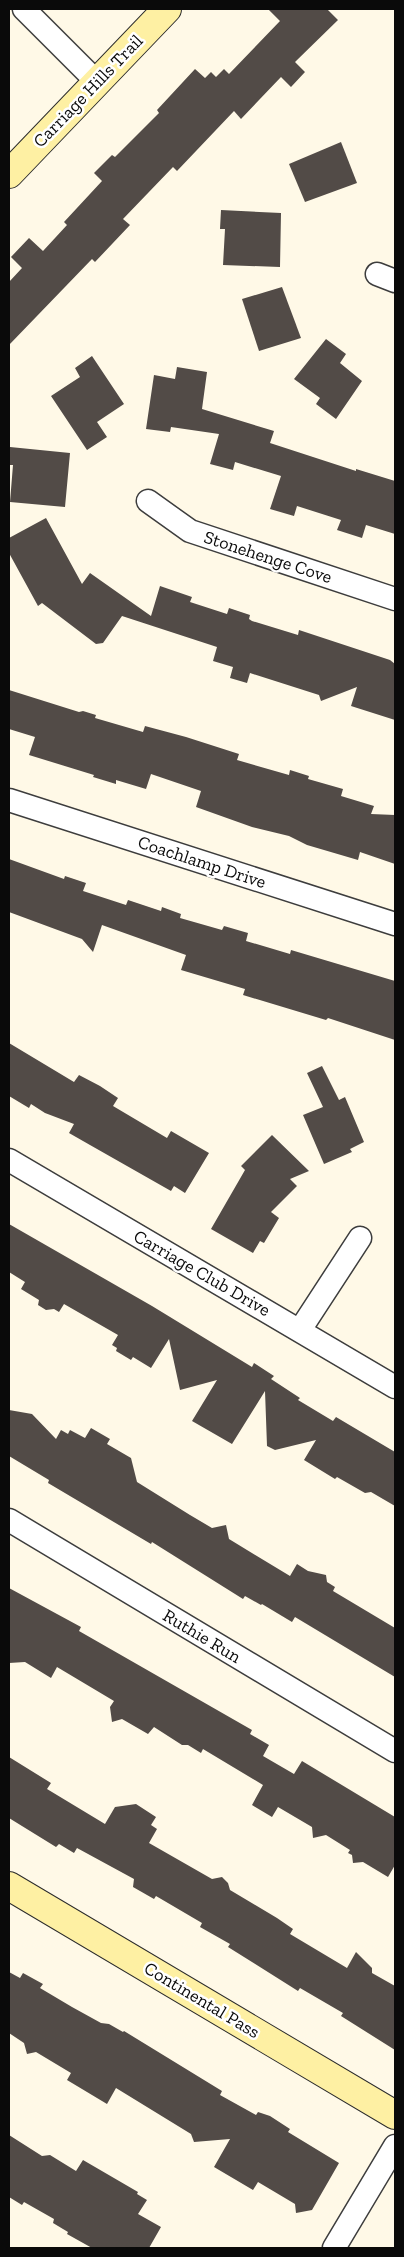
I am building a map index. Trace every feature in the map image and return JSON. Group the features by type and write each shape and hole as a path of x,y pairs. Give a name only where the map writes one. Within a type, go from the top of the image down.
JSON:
{"street":[{"path":"24,9 97,82"},
{"name":"Carriage Hills Trail","path":"9,174 167,9"},
{"name":"Stonehenge Cove","path":"148,501 190,531 395,599"},
{"name":"Coachlamp Drive","path":"9,800 395,924"},
{"name":"Carriage Club Drive","path":"9,1160 395,1387"},
{"path":"300,1330 360,1238"},
{"name":"Ruthie Run","path":"9,1520 395,1752"},
{"name":"Continental Pass","path":"9,1886 395,2115"},
{"path":"334,2248 395,2146"}],"building":[{"path":"268,9 327,9 338,20 295,62 305,72 291,87 281,77 241,119 234,111 177,171 173,167 123,219 130,225 95,262 92,259 9,345 9,282 22,268 11,257 29,238 43,251 67,225 64,222 102,181 94,173 112,155 115,157 159,113 157,110 195,69 205,78 211,72 216,77 224,69 229,74 280,21"},
{"path":"341,142 357,183 305,202 289,164"},
{"path":"221,210 281,213 280,267 223,265 225,229 220,229"},
{"path":"282,287 301,338 259,351 242,299"},
{"path":"326,339 346,354 340,363 362,381 336,419 316,404 320,398 294,379"},
{"path":"92,356 124,404 97,422 107,437 87,450 51,396 80,377 75,368"},
{"path":"177,367 207,372 202,409 274,431 270,443 356,471 356,469 395,481 395,534 366,525 362,538 337,530 341,520 297,506 294,516 270,509 281,476 235,462 233,470 210,464 219,434 171,427 170,432 146,429 154,375 175,379"},
{"path":"10,447 70,453 65,507 10,502 13,465 9,465"},
{"path":"46,518 82,584 90,573 151,616 160,586 192,597 190,602 227,614 229,608 250,615 249,619 252,621 298,635 299,630 390,660 395,664 395,720 351,706 357,687 321,701 319,695 250,673 247,683 230,678 233,667 213,661 217,647 122,616 103,643 96,644 42,603 38,606 9,553 9,538"},
{"path":"9,690 79,712 83,711 96,715 95,718 143,732 145,726 186,737 239,754 237,760 289,775 290,770 309,776 308,779 343,789 341,796 374,806 371,814 395,815 395,864 360,852 358,860 307,845 289,836 252,827 196,807 201,791 151,774 146,789 116,780 116,784 93,777 94,775 29,755 35,737 9,729"},
{"path":"9,859 64,879 65,876 86,883 83,891 126,905 128,900 161,911 162,907 181,914 180,918 222,930 224,926 248,933 246,941 290,954 291,950 395,981 395,1040 328,1018 326,1020 243,995 245,989 181,970 186,955 102,925 93,952 82,939 9,912"},
{"path":"9,1043 74,1082 79,1075 100,1086 118,1098 113,1106 167,1138 171,1131 209,1153 185,1193 174,1186 171,1191 69,1133 74,1124 45,1113 31,1104 29,1108 9,1096"},
{"path":"322,1066 339,1100 345,1097 364,1142 350,1149 352,1152 324,1164 303,1115 323,1107 307,1073"},
{"path":"272,1135 309,1171 290,1179 297,1186 271,1212 279,1218 264,1243 260,1241 253,1253 211,1229 245,1170 241,1166"},
{"path":"9,1224 152,1306 252,1367 254,1363 274,1376 271,1379 300,1398 298,1400 333,1421 336,1417 395,1452 395,1506 371,1492 365,1493 337,1477 335,1479 304,1460 316,1440 275,1450 267,1446 265,1391 232,1444 192,1421 217,1380 180,1390 169,1339 151,1368 133,1357 131,1360 116,1351 117,1348 112,1345 118,1335 64,1304 59,1312 54,1309 46,1310 38,1305 39,1300 21,1289 25,1282 9,1272"},
{"path":"9,1410 32,1414 56,1439 61,1430 68,1434 70,1430 85,1438 91,1428 110,1439 107,1444 131,1458 137,1482 212,1528 226,1525 229,1539 290,1576 297,1564 308,1571 326,1575 327,1582 335,1587 333,1591 395,1628 395,1677 295,1617 292,1622 245,1596 243,1599 152,1542 151,1544 48,1483 49,1480 9,1456"},
{"path":"9,1588 81,1627 79,1631 252,1730 250,1734 269,1745 263,1756 294,1774 302,1761 395,1817 395,1865 388,1877 363,1862 353,1863 352,1855 348,1853 350,1850 326,1835 313,1838 312,1827 278,1807 272,1817 252,1805 263,1785 203,1749 201,1753 188,1745 182,1745 154,1727 148,1734 122,1719 112,1722 110,1707 114,1701 57,1667 51,1678 25,1662 9,1663"},
{"path":"9,1757 51,1783 47,1789 105,1824 115,1807 136,1804 156,1817 151,1825 157,1829 149,1843 212,1879 222,1877 228,1883 230,1890 293,1929 290,1934 347,1968 356,1952 372,1968 372,1973 395,1986 395,2050 341,2016 343,2013 300,1988 298,1991 228,1947 230,1944 200,1927 202,1923 156,1896 154,1899 133,1887 134,1879 77,1848 74,1853 59,1844 56,1847 9,1818"},
{"path":"9,1972 20,1978 23,1973 43,1984 40,1988 101,2023 109,2024 124,2031 222,2091 220,2095 256,2115 258,2112 270,2116 290,2129 288,2132 339,2163 312,2210 296,2213 295,2204 258,2182 253,2190 214,2167 230,2139 194,2142 191,2134 116,2088 107,2104 67,2080 71,2073 36,2052 27,2054 24,2043 9,2033"},
{"path":"9,2135 42,2156 50,2155 76,2171 83,2160 138,2192 137,2194 147,2200 138,2214 161,2227 149,2248 92,2248 67,2234 68,2232 53,2223 54,2219 24,2202 22,2205 9,2197"}]}
